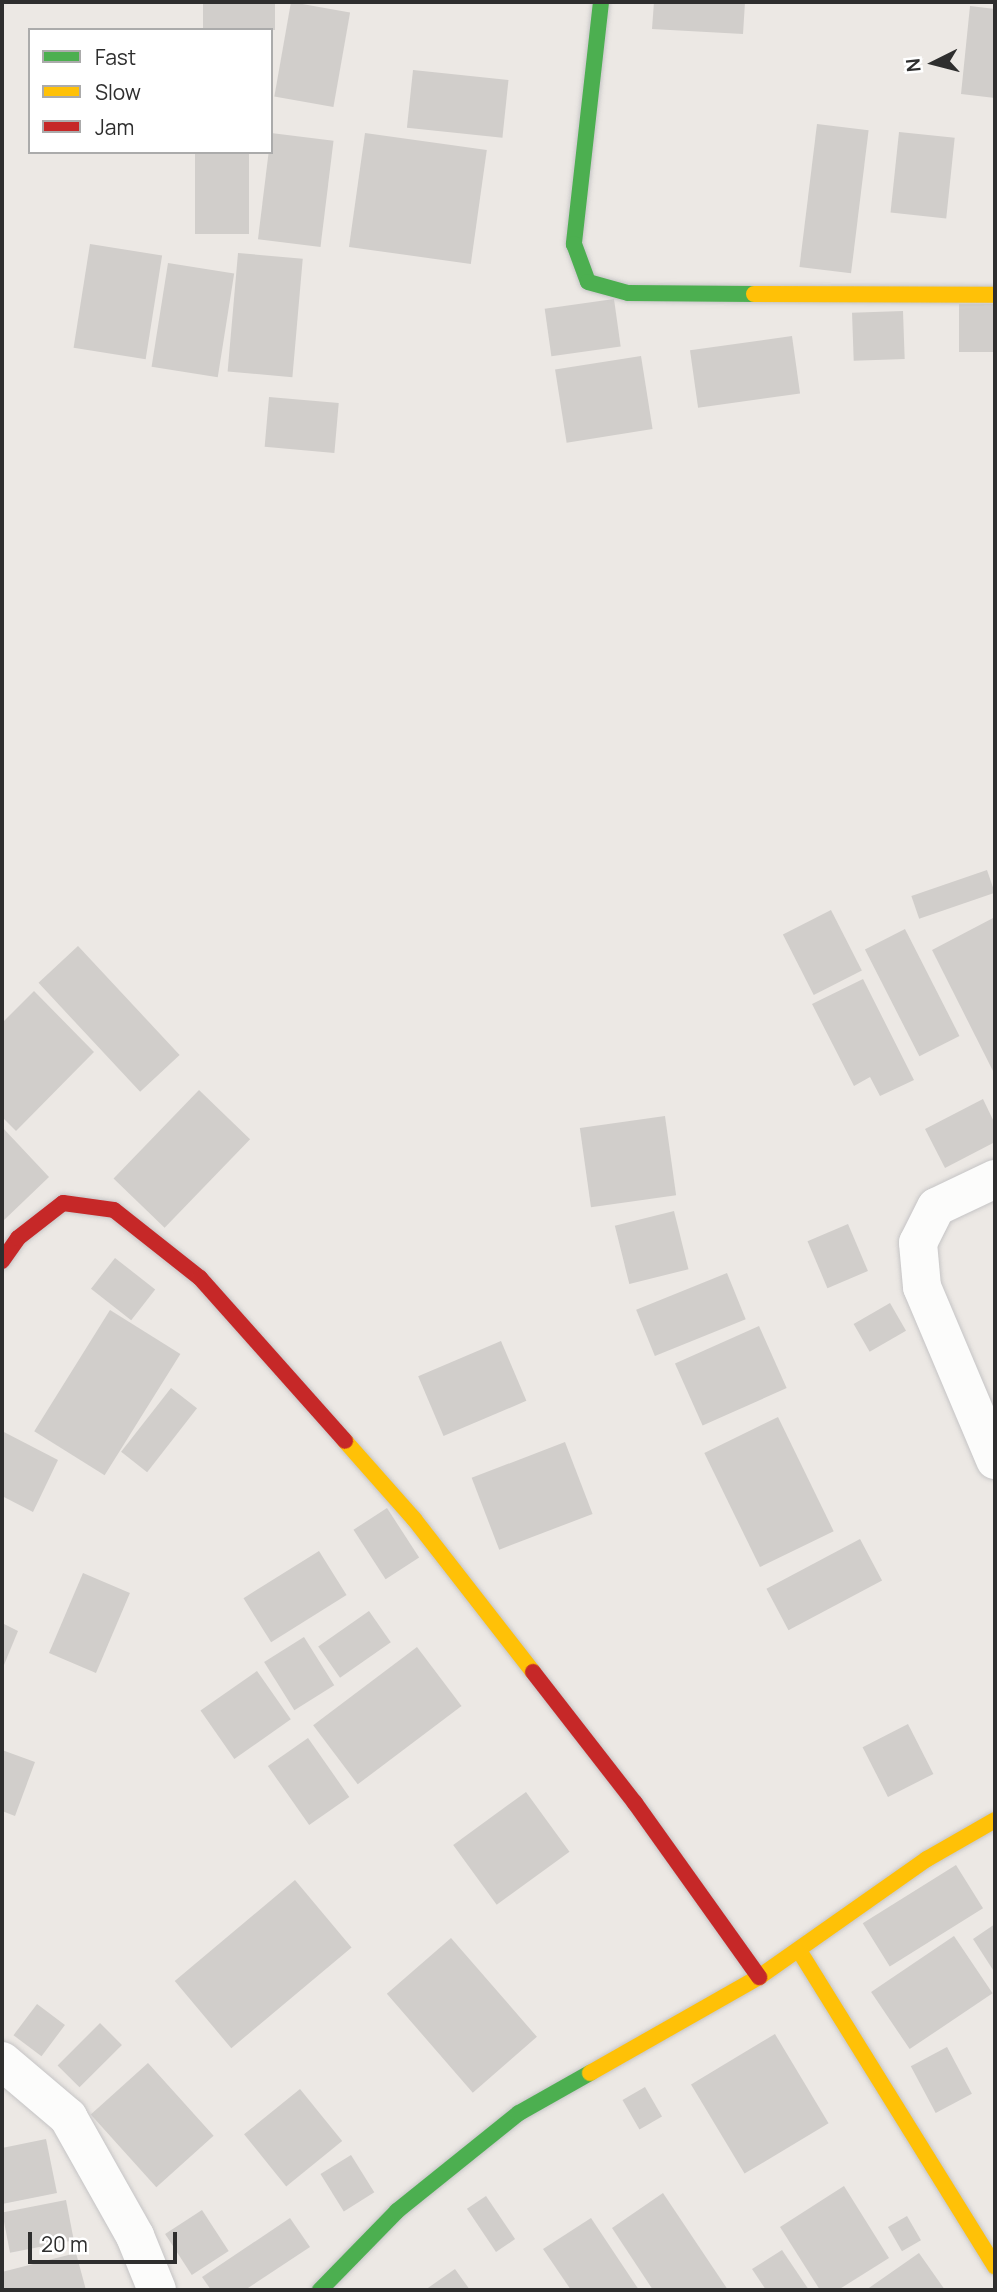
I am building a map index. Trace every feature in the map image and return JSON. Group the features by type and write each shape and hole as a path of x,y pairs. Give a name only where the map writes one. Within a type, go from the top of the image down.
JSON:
{"street":[{"path":"601,2 574,243 589,282 628,293 995,295"},
{"path":"995,1179 936,1208 918,1243 922,1287 995,1460"},
{"path":"2,1261 18,1238 63,1203 114,1210 200,1278 414,1520 635,1803 759,1977"},
{"path":"320,2290 397,2211 519,2113 800,1952 927,1859 995,1820"},
{"path":"800,1952 995,2266"},
{"path":"2,2061 68,2117 135,2236 157,2290"}],"building":[{"path":"203,2 275,2 275,30 203,28"},
{"path":"291,2 350,12 333,107 274,97"},
{"path":"654,2 745,2 743,34 652,29"},
{"path":"970,6 995,9 995,98 961,94"},
{"path":"413,70 508,80 502,138 407,128"},
{"path":"817,124 869,130 851,273 799,267"},
{"path":"899,132 955,138 946,218 891,213"},
{"path":"273,133 334,141 320,247 258,239 268,154 273,154"},
{"path":"365,133 487,150 471,264 349,247"},
{"path":"195,154 249,154 249,234 195,234"},
{"path":"90,244 162,255 146,359 74,348"},
{"path":"238,253 303,259 292,377 228,372"},
{"path":"168,263 234,273 218,377 152,367"},
{"path":"614,299 621,347 551,356 545,309"},
{"path":"959,304 995,304 995,352 959,352"},
{"path":"903,311 905,359 854,361 852,313"},
{"path":"792,336 800,393 698,408 690,350"},
{"path":"641,356 653,429 567,443 555,370"},
{"path":"269,397 339,403 334,453 265,447"},
{"path":"987,870 995,893 919,919 911,896"},
{"path":"831,910 862,971 814,995 783,935"},
{"path":"995,917 995,1075 932,950"},
{"path":"905,929 959,1036 919,1056 865,949"},
{"path":"78,946 180,1055 140,1092 39,983"},
{"path":"863,979 914,1080 880,1096 870,1077 854,1086 812,1004"},
{"path":"34,991 94,1052 16,1131 2,1117 2,1023"},
{"path":"199,1090 250,1139 165,1228 114,1178"},
{"path":"983,1099 995,1124 995,1142 945,1168 925,1129"},
{"path":"665,1116 676,1195 591,1207 580,1128"},
{"path":"2,1127 49,1177 2,1222"},
{"path":"674,1211 689,1269 629,1284 615,1226"},
{"path":"848,1224 868,1271 827,1288 807,1241"},
{"path":"115,1258 155,1289 131,1320 91,1289"},
{"path":"727,1273 746,1319 655,1356 636,1310"},
{"path":"890,1303 906,1331 870,1352 854,1324"},
{"path":"110,1310 180,1354 105,1475 34,1431"},
{"path":"759,1326 787,1388 703,1426 675,1363"},
{"path":"501,1341 526,1401 444,1436 418,1376"},
{"path":"171,1388 197,1408 147,1472 121,1452"},
{"path":"778,1417 834,1531 760,1567 704,1453"},
{"path":"2,1431 58,1460 33,1512 2,1496"},
{"path":"565,1442 593,1514 499,1550 472,1478"},
{"path":"387,1508 419,1557 386,1579 353,1530"},
{"path":"860,1539 882,1580 788,1630 766,1589"},
{"path":"319,1551 347,1595 271,1642 244,1598"},
{"path":"83,1573 130,1593 96,1673 49,1653"},
{"path":"369,1611 391,1642 340,1678 318,1647"},
{"path":"2,1623 18,1631 4,1665 2,1664"},
{"path":"304,1637 334,1685 294,1710 264,1662"},
{"path":"417,1647 462,1706 358,1784 313,1725"},
{"path":"257,1671 291,1719 234,1759 200,1711"},
{"path":"908,1724 933,1774 888,1797 863,1747"},
{"path":"308,1738 349,1797 309,1825 268,1766"},
{"path":"2,1750 35,1762 15,1816 2,1811"},
{"path":"526,1792 569,1852 497,1905 453,1845"},
{"path":"956,1865 983,1908 890,1967 863,1923"},
{"path":"295,1880 352,1947 231,2048 175,1981"},
{"path":"995,1924 995,1973 973,1939"},
{"path":"954,1936 993,1993 910,2049 871,1992"},
{"path":"451,1938 537,2037 473,2093 387,1994"},
{"path":"37,2004 65,2025 41,2056 14,2035"},
{"path":"100,2023 122,2045 79,2087 58,2065"},
{"path":"775,2034 829,2123 745,2174 691,2084"},
{"path":"947,2047 972,2094 936,2113 911,2066"},
{"path":"148,2063 214,2136 156,2187 91,2115"},
{"path":"645,2087 662,2116 639,2129 622,2100"},
{"path":"300,2089 342,2141 286,2186 244,2134"},
{"path":"46,2139 57,2193 2,2204 2,2148"},
{"path":"351,2155 374,2192 344,2211 320,2174"},
{"path":"844,2186 889,2258 838,2290 820,2290 780,2227"},
{"path":"663,2193 728,2290 653,2290 612,2228"},
{"path":"486,2196 515,2239 496,2252 467,2209"},
{"path":"66,2200 74,2240 10,2253 2,2212"},
{"path":"202,2210 229,2251 192,2275 165,2234"},
{"path":"907,2216 921,2240 902,2251 888,2227"},
{"path":"290,2218 310,2247 245,2290 211,2290 202,2277"},
{"path":"591,2218 639,2290 571,2290 543,2249"},
{"path":"782,2250 809,2290 766,2290 752,2269"},
{"path":"76,2253 86,2290 2,2290 2,2272"},
{"path":"919,2253 945,2290 866,2290"},
{"path":"455,2269 470,2290 425,2290"}],"traffic: fast":[{"path":"601,2 574,244 588,282 628,293 754,294"},
{"path":"320,2290 397,2211 519,2113 590,2073"}],"traffic: slow":[{"path":"754,294 995,295"},
{"path":"345,1441 414,1519 533,1672"},
{"path":"590,2073 759,1977 927,1859 995,1820"},
{"path":"800,1952 995,2266"}],"traffic: jam":[{"path":"2,1261 18,1238 63,1203 114,1210 200,1278 345,1441"},
{"path":"533,1672 635,1803 759,1977"}]}
